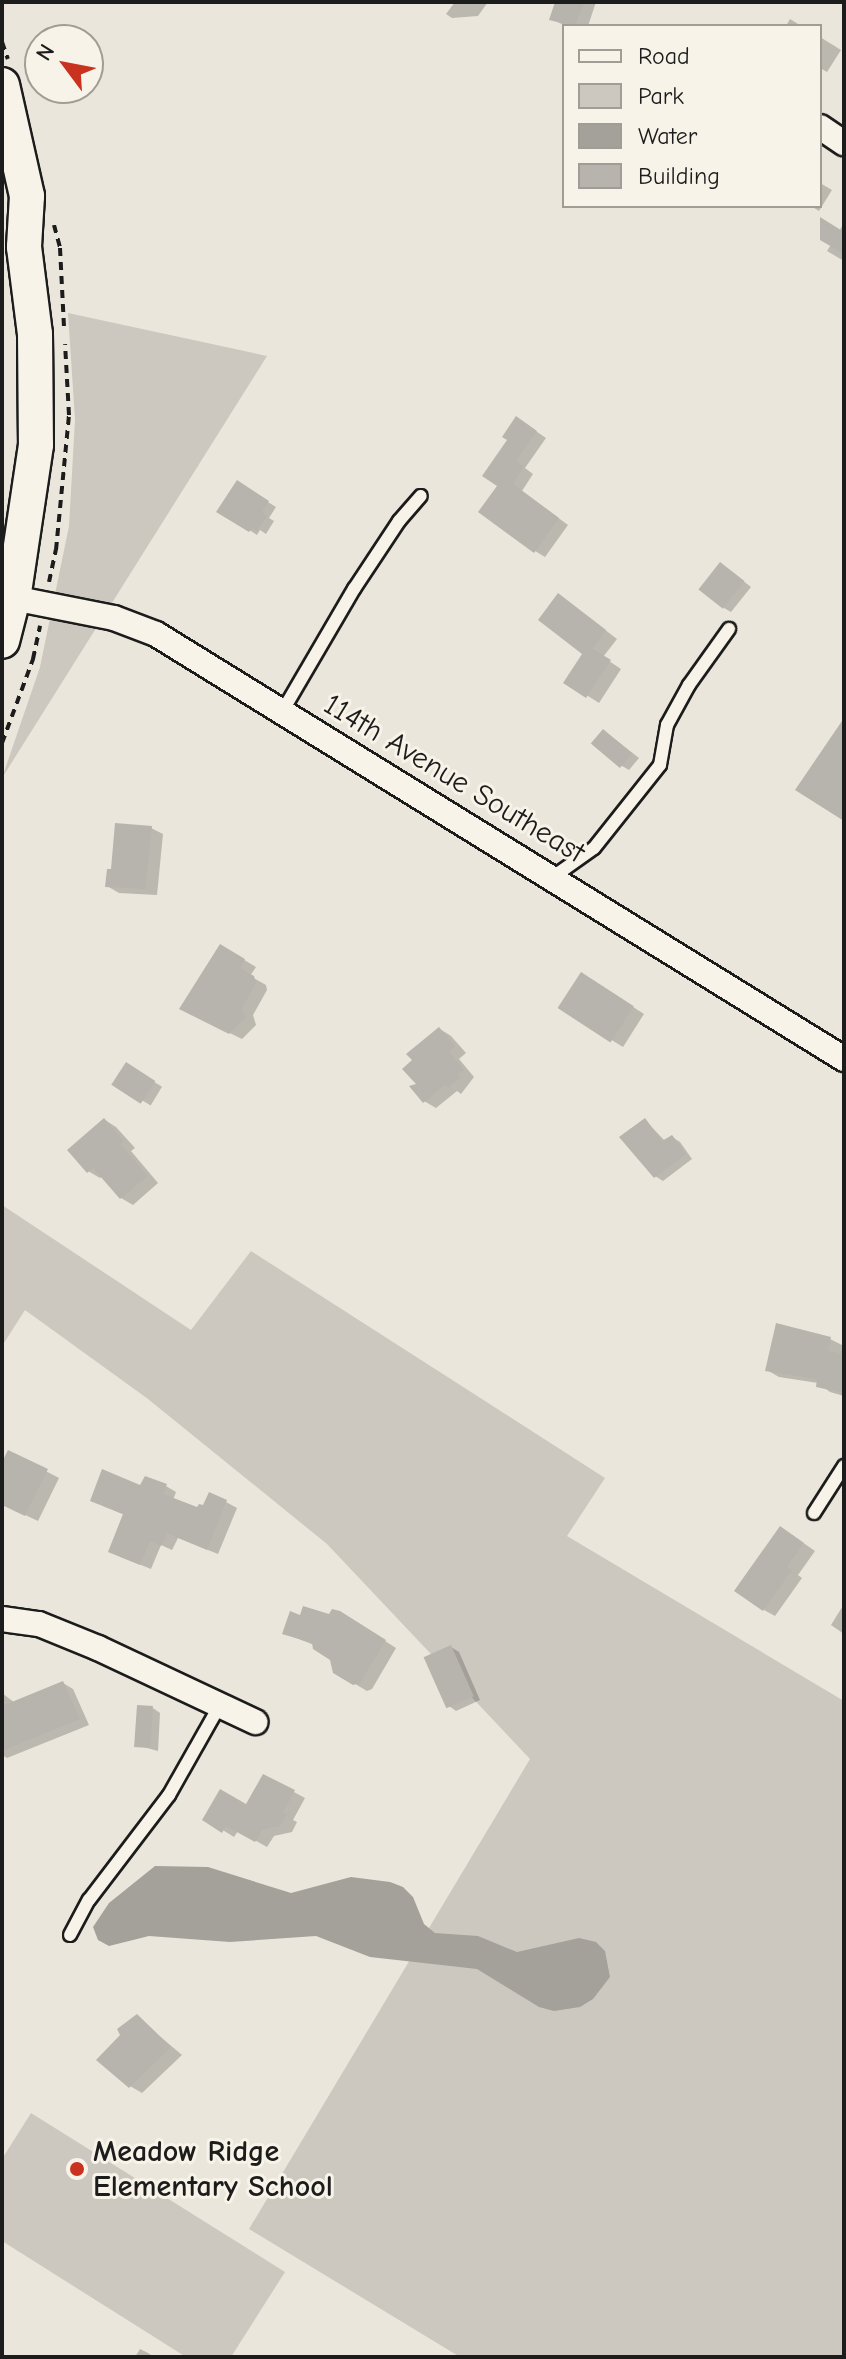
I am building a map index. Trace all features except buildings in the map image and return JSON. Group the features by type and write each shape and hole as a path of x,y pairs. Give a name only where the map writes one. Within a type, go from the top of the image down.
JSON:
{"main road":[{"path":"2,85 27,196 24,247 35,334 36,445 13,598 2,641"},
{"path":"2,214 24,247"}],"street":[{"path":"822,128 844,143"},
{"name":"114th Avenue Southeast","path":"13,598 114,618 156,634 844,1059"},
{"path":"2,1619 39,1624 255,1722"}],"lane":[{"path":"282,712 354,589 399,521 421,496"},
{"path":"553,877 594,848 660,765 667,725 689,685 729,629"},
{"path":"814,1513 844,1466"},
{"path":"70,1935 89,1900 169,1795 220,1705"}],"green space":[{"path":"68,313 267,356 2,778 40,667 69,526 75,420"},
{"path":"2,1205 191,1330 251,1251 605,1478 567,1536 844,1701 844,2357 460,2357 249,2229 530,1759 327,1544 148,1399 25,1310 2,1346"},
{"name":"Meadow Ridge Elementary School","path":"31,2113 285,2272 231,2357 186,2357 2,2241 2,2159"}],"water":[{"path":"155,1866 208,1867 291,1893 351,1877 390,1882 403,1887 413,1897 424,1924 435,1933 478,1936 517,1952 579,1938 596,1942 605,1951 610,1977 593,1999 580,2007 554,2011 539,2007 477,1969 370,1957 316,1936 230,1942 149,1936 109,1946 98,1940 93,1927 109,1903"}],"place":[{"name":"Meadow Ridge Elementary School","path":"77,2169"}]}
